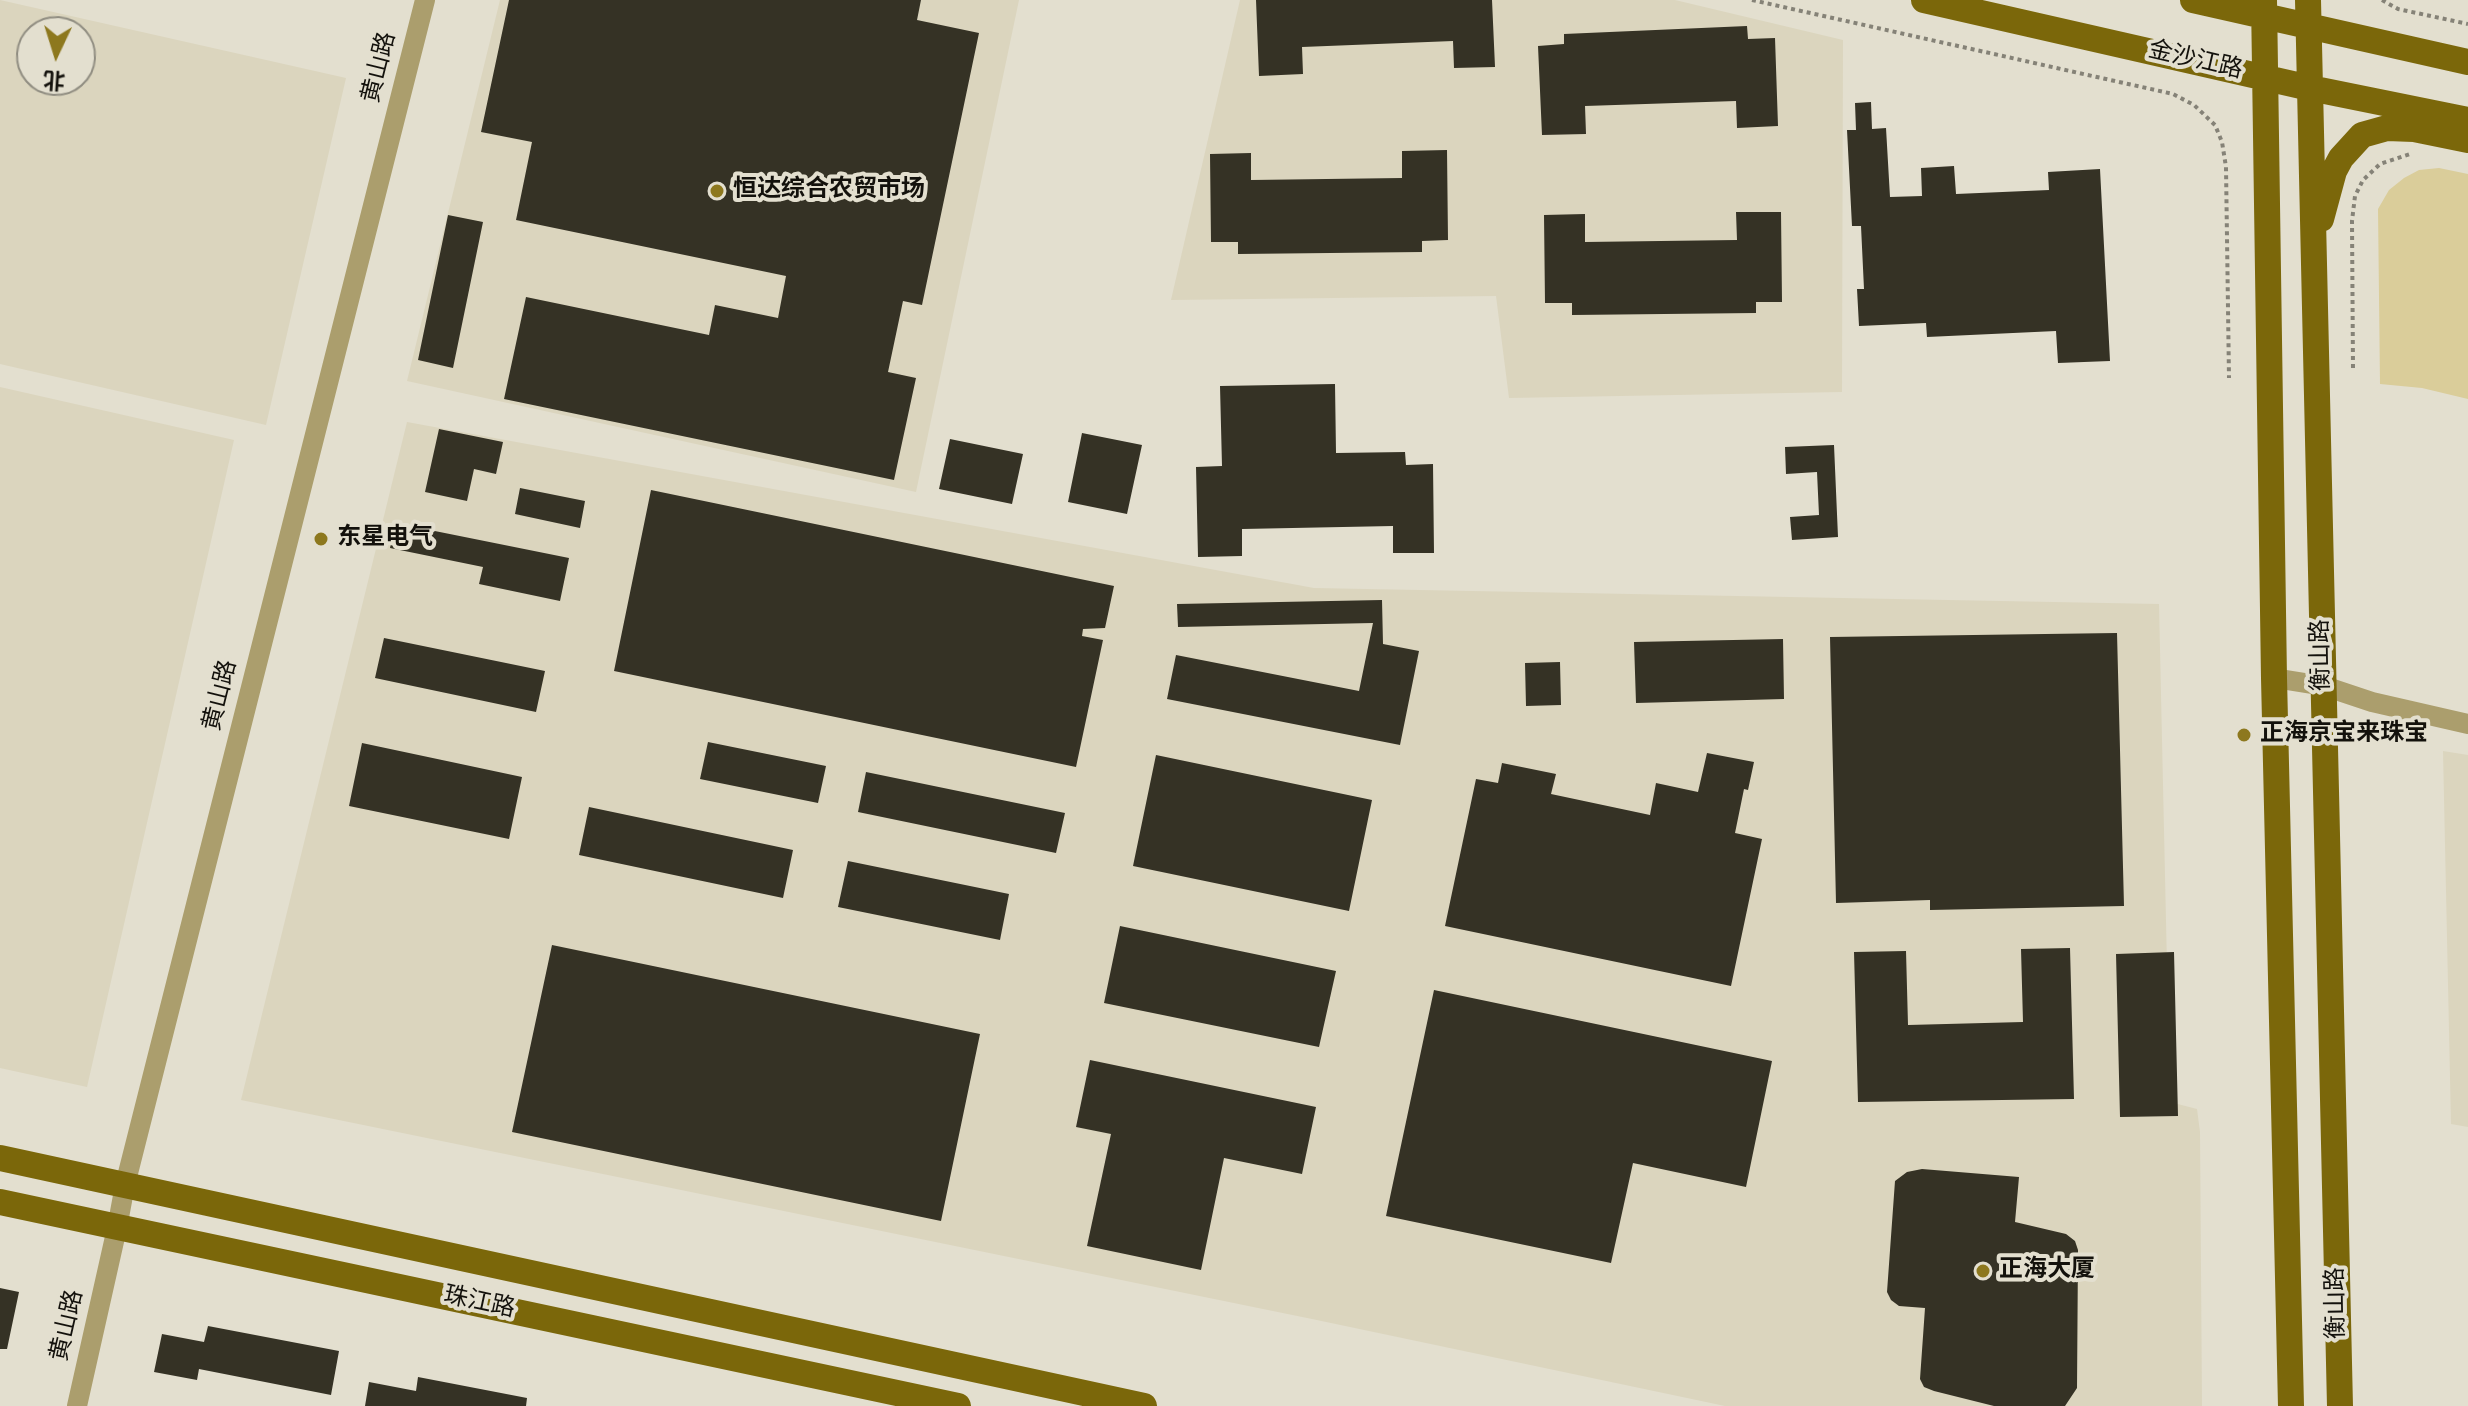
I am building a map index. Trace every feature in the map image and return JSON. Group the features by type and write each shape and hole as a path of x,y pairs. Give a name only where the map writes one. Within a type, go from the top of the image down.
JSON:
{"main road":[{"name":"金沙江路","path":"1924,0 2310,88 2468,120"},
{"path":"2193,0 2309,13 2468,62"},
{"name":"衡山路","path":"2264,8 2274,678 2291,1406"},
{"name":"衡山路","path":"2309,13 2340,1406"},
{"path":"2313,246 2334,171 2349,147 2362,135 2387,128 2414,129 2468,140"},
{"path":"0,1158 1144,1406"},
{"name":"珠江路","path":"0,1202 958,1406"}],"street":[{"name":"黄山路","path":"77,1406 125,1185 425,0"},
{"path":"2274,678 2324,686 2372,702 2468,724"}],"path":[{"path":"1752,0 2173,94 2194,105 2215,125 2222,142 2226,167 2229,378"},
{"path":"2382,0 2398,9 2468,24"},
{"path":"2353,368 2352,221 2355,196 2363,180 2380,164 2398,155 2416,153"}],"shaded area":[{"path":"0,0 71,16 16,16 16,96 96,96 96,22 346,78 266,425 0,364"},
{"name":"恒达综合农贸市场","path":"500,0 1019,0 916,492 407,381"},
{"path":"1240,0 1675,0 1843,40 1842,392 1509,398 1496,296 1171,300"},
{"path":"2439,168 2468,174 2468,399 2422,388 2380,384 2378,209 2389,190 2404,178 2419,170"},
{"path":"0,387 234,440 87,1087 0,1068"},
{"path":"407,422 1314,588 2159,604 2170,1102 2197,1109 2200,1132 2202,1406 1725,1406 241,1100"},
{"path":"2443,751 2468,755 2468,1127 2451,1124"}],"building":[{"name":"恒达综合农贸市场","path":"509,0 921,0 917,20 979,33 922,305 903,301 888,372 916,378 894,480 504,399 526,297 709,335 715,305 778,318 786,276 516,220 532,142 481,132"},
{"path":"1256,0 1492,0 1495,67 1454,68 1453,41 1302,47 1303,74 1259,76"},
{"path":"1747,26 1748,39 1775,38 1778,126 1737,128 1736,101 1585,106 1586,134 1542,135 1538,46 1564,44 1564,34"},
{"path":"1871,102 1872,129 1886,128 1890,197 1922,196 1921,168 1954,166 1956,194 2049,190 2048,172 2100,169 2110,361 2058,363 2056,331 1927,337 1926,323 1859,326 1857,289 1864,289 1861,226 1852,226 1847,130 1856,130 1855,103"},
{"path":"1447,150 1448,240 1422,241 1422,252 1238,254 1238,242 1211,242 1210,154 1251,153 1251,180 1402,178 1402,151"},
{"path":"1736,212 1781,212 1782,302 1756,302 1756,313 1572,315 1572,303 1545,303 1544,215 1585,214 1585,242 1737,240"},
{"path":"448,215 483,222 453,368 418,360"},
{"path":"1335,384 1336,453 1405,452 1406,465 1433,464 1434,553 1393,553 1393,526 1242,529 1242,556 1198,557 1196,467 1222,466 1220,386"},
{"path":"439,429 503,442 496,474 474,469 467,501 425,492"},
{"path":"1082,433 1142,445 1127,514 1068,502"},
{"path":"950,439 1023,454 1012,504 939,489"},
{"path":"1834,445 1838,537 1792,540 1790,517 1819,515 1817,472 1786,474 1785,447"},
{"path":"520,488 585,501 580,528 515,514"},
{"path":"651,490 1114,586 1105,628 1083,629 1082,636 1103,640 1076,767 614,671"},
{"path":"395,523 569,558 560,601 479,584 483,567 390,548"},
{"path":"1382,600 1383,644 1419,651 1400,745 1167,699 1176,655 1359,691 1373,623 1178,627 1177,604"},
{"path":"2117,633 2124,906 1930,910 1930,900 1836,903 1830,637"},
{"path":"384,638 545,671 536,712 375,678"},
{"path":"1783,639 1784,699 1636,703 1634,642"},
{"path":"1560,662 1561,705 1526,706 1525,663"},
{"path":"708,742 826,766 818,803 700,779"},
{"path":"362,743 522,777 509,839 349,806"},
{"path":"1707,753 1754,762 1748,790 1744,789 1735,833 1762,839 1731,986 1445,926 1476,779 1498,783 1502,763 1556,774 1551,794 1650,815 1656,783 1698,792"},
{"path":"1156,755 1372,800 1349,911 1133,866"},
{"path":"866,772 1065,813 1056,853 858,812"},
{"path":"589,807 793,850 783,898 579,855"},
{"path":"848,861 1009,894 1000,940 838,907"},
{"path":"1120,926 1336,971 1319,1047 1104,1003"},
{"path":"552,945 980,1034 941,1221 512,1132"},
{"path":"2070,948 2074,1099 1858,1102 1854,952 1906,951 1908,1025 2023,1022 2021,949"},
{"path":"2174,952 2178,1116 2120,1117 2116,954"},
{"path":"1434,990 1772,1061 1746,1187 1633,1163 1611,1263 1386,1216"},
{"path":"1090,1060 1316,1107 1302,1174 1224,1158 1201,1270 1087,1246 1111,1134 1076,1127"},
{"name":"正海大厦","path":"1922,1169 2019,1177 2015,1222 2066,1234 2075,1241 2078,1250 2077,1388 2065,1406 1994,1406 1924,1387 1920,1379 1925,1308 1899,1306 1887,1292 1895,1181 1907,1172"},
{"path":"0,1288 19,1292 7,1349 0,1349"},
{"path":"208,1326 339,1351 331,1395 199,1369 197,1380 154,1372 162,1334 204,1342"},
{"path":"418,1377 527,1398 526,1406 365,1406 369,1382 416,1391"}],"place":[{"name":"恒达综合农贸市场","path":"717,191"},
{"name":"东星电气","path":"321,539"},
{"name":"正海京宝来珠宝","path":"2244,735"},
{"name":"正海大厦","path":"1983,1271"}]}
